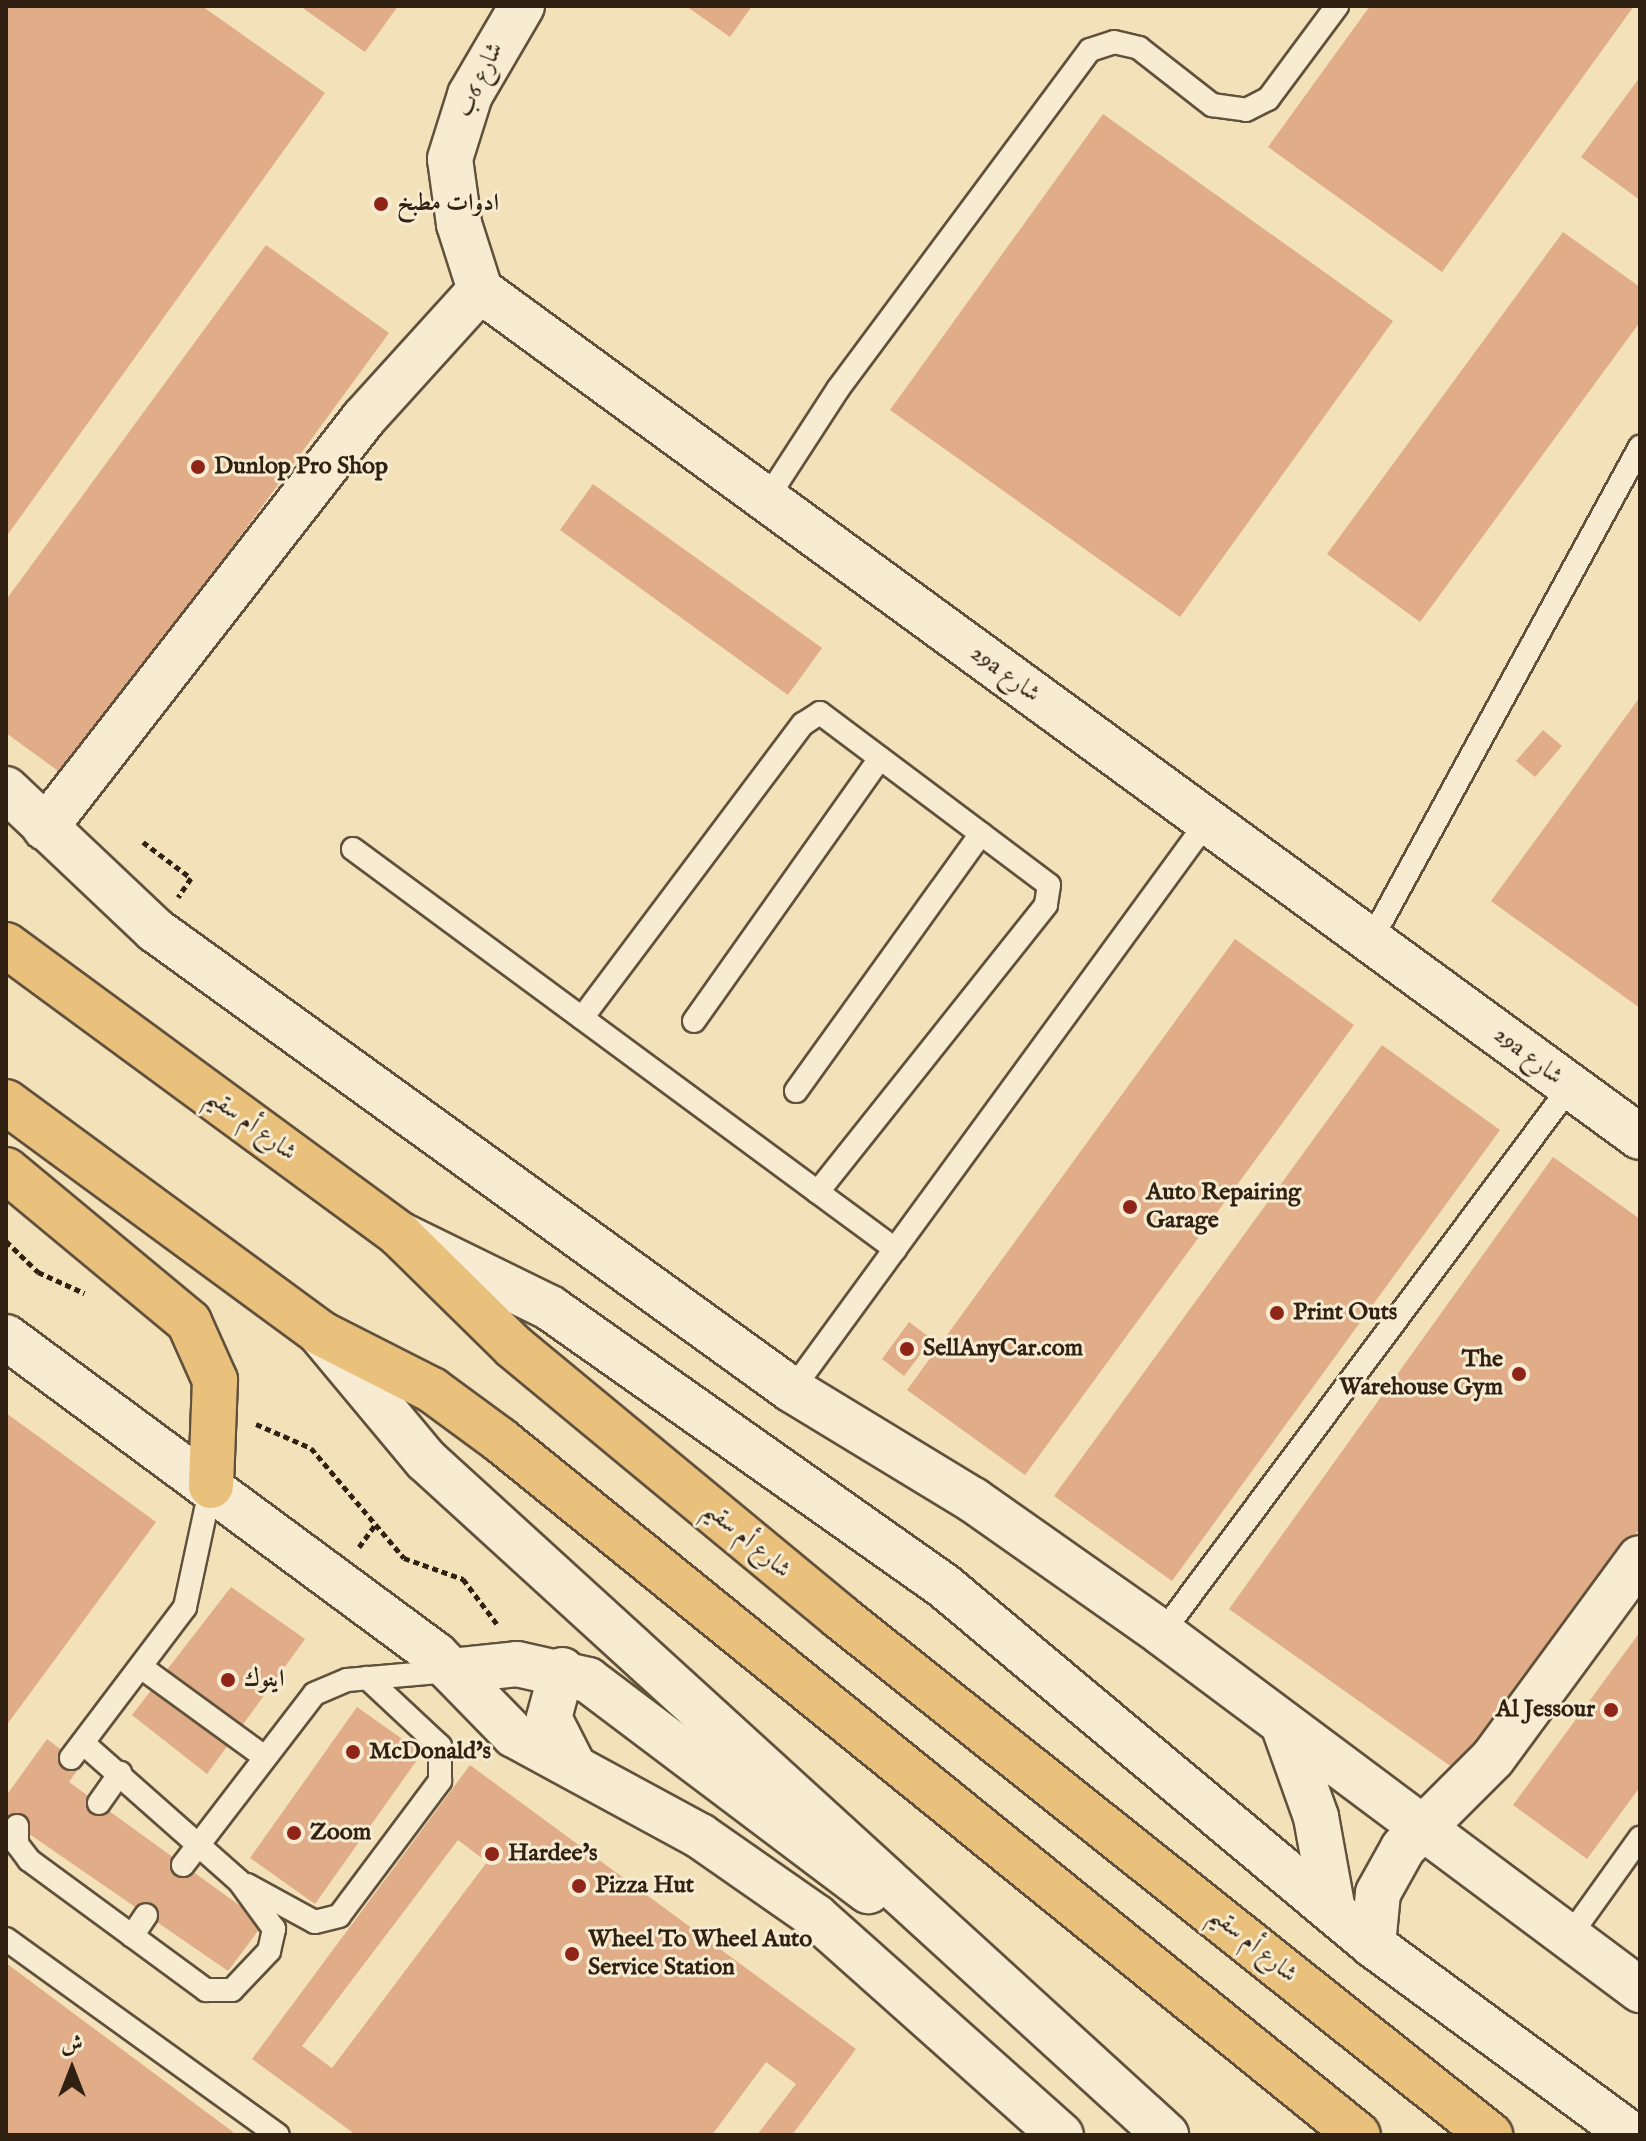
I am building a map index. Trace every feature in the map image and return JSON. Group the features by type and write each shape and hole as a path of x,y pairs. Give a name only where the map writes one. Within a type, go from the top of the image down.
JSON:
{"main road":[{"name":"شارع أم سقيم","path":"6,945 399,1234 556,1381 1490,2135"},
{"path":"6,1102 320,1333 432,1390 500,1440 1358,2135"},
{"path":"6,1170 189,1322 215,1380 217,1411 211,1486"}],"street":[{"name":"شارع 6ب","path":"480,290 456,213 450,159 474,84 522,6"},
{"name":"29a شارع","path":"480,290 1640,1137"},
{"path":"45,828 364,418 480,290"},
{"path":"6,789 155,930 792,1390 973,1500 1162,1633 1640,1990"},
{"path":"399,1234 550,1308 944,1586 1373,1945 1632,2135"},
{"path":"320,1333 426,1460 1166,2135"},
{"path":"6,1337 211,1486 452,1671 502,1725 700,1836 816,1917 1061,2135"},
{"path":"1373,1945 1378,1893 1422,1830 1493,1758 1640,1558"},
{"path":"452,1671 517,1664 562,1670 609,1692 841,1875 927,1914"},
{"path":"562,1670 549,1718 574,1767"},
{"path":"1284,1727 1316,1817 1333,1911"}],"lane":[{"path":"766,500 838,389 1090,50 1114,42 1139,48 1212,105 1246,110 1268,99 1337,6"},
{"path":"1371,940 1640,447"},
{"path":"582,1018 803,724 820,713 1049,885 1046,905 818,1192"},
{"path":"694,1021 880,758"},
{"path":"792,1390 1207,822"},
{"path":"796,1091 981,834"},
{"path":"353,849 895,1249"},
{"path":"1162,1633 1570,1087"},
{"path":"17,1826 21,1853 55,1865 132,1936 206,1990 232,1990 275,1936 239,1881 199,1843 120,1773 77,1750 141,1667 193,1590 211,1486"},
{"path":"141,1667 263,1756"},
{"path":"183,1865 263,1756 314,1694 367,1678 452,1671"},
{"path":"239,1881 315,1922 339,1916 440,1781 440,1746 367,1678"},
{"path":"99,1803 120,1773"},
{"path":"1569,1937 1640,1838"},
{"path":"132,1936 146,1915"},
{"path":"6,1939 278,2135"}],"path":[{"path":"143,842 191,878 173,904"},
{"path":"6,1241 38,1272 93,1297"},
{"path":"217,1411 311,1448 404,1558 444,1567 484,1598 517,1664"}],"building":[{"path":"6,6 202,6 325,93 6,537"},
{"path":"300,6 398,6 365,52"},
{"path":"686,6 752,6 730,37"},
{"path":"1370,6 1634,6 1442,272 1268,147"},
{"path":"1640,77 1640,200 1581,157"},
{"path":"1103,114 1393,321 1180,617 890,410"},
{"path":"1563,232 1640,287 1640,322 1420,622 1327,554"},
{"name":"Dunlop Pro Shop","path":"266,245 389,333 65,776 6,733 6,600"},
{"path":"593,484 822,648 788,695 560,530"},
{"path":"1640,697 1640,1008 1491,901"},
{"path":"1543,730 1562,746 1535,777 1516,761"},
{"name":"Auto Repairing Garage","path":"1235,939 1354,1025 1025,1475 907,1390"},
{"name":"Print Outs","path":"1382,1045 1500,1130 1172,1581 1054,1496"},
{"name":"The Warehouse Gym","path":"1553,1157 1640,1219 1640,1528 1463,1775 1229,1609"},
{"name":"SellAnyCar.com","path":"909,1322 932,1339 904,1376 882,1359"},
{"path":"6,1413 156,1522 6,1726"},
{"path":"231,1587 305,1639 207,1774 132,1715"},
{"name":"Al Jessour","path":"1640,1632 1640,1787 1587,1859 1513,1805"},
{"path":"357,1707 422,1753 315,1904 250,1858"},
{"path":"47,1739 81,1765 69,1782 264,1923 228,1971 6,1818 6,1796"},
{"name":"Wheel To Wheel Auto Service Station","path":"470,1765 856,2049 792,2135 757,2135 796,2084 766,2062 712,2135 356,2135 252,2059","holes":["458,1840 487,1862 332,2068 302,2046"]},
{"path":"6,1963 237,2135 6,2135"}],"place":[{"name":"ادوات مطبخ","path":"381,204"},
{"name":"Dunlop Pro Shop","path":"198,467"},
{"name":"Auto Repairing Garage","path":"1130,1207"},
{"name":"Print Outs","path":"1277,1313"},
{"name":"SellAnyCar.com","path":"907,1349"},
{"name":"The Warehouse Gym","path":"1519,1374"},
{"name":"اينوك","path":"228,1680"},
{"name":"Al Jessour","path":"1611,1710"},
{"name":"McDonald's","path":"353,1752"},
{"name":"Zoom","path":"294,1833"},
{"name":"Hardee's","path":"492,1854"},
{"name":"Pizza Hut","path":"579,1886"},
{"name":"Wheel To Wheel Auto Service Station","path":"572,1954"}]}
